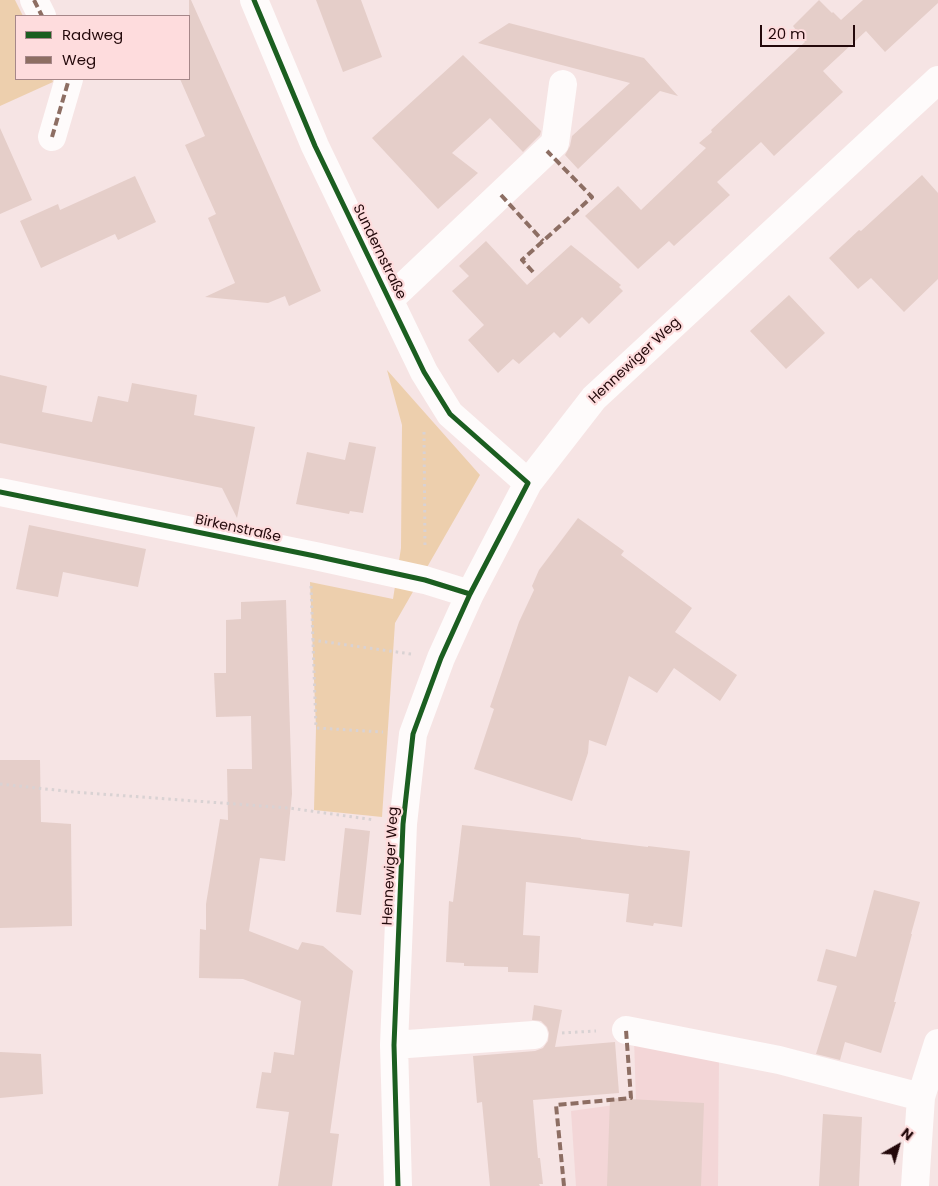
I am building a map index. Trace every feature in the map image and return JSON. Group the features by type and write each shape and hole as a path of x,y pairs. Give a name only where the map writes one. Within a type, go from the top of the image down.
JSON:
{"street":[{"path":"34,0 42,15"},
{"name":"Sundernstraße","path":"254,0 315,146 424,372 450,414 528,483"},
{"path":"52,137 69,80"},
{"name":"Hennewiger Weg","path":"398,1186 394,1045 403,824 414,734 441,658 470,594 528,483 594,398 938,80"},
{"path":"389,300 555,143 563,84"},
{"name":"Birkenstraße","path":"0,492 315,556 425,580 470,594"},
{"path":"626,1030 779,1060 921,1097"},
{"path":"394,1045 534,1035"},
{"path":"915,1186 921,1097 938,1043"}],"path":[{"path":"424,431 425,580"},
{"path":"315,556 310,582 316,728 414,734"},
{"path":"312,640 441,658"},
{"path":"0,784 74,792 289,808 403,824"},
{"path":"534,1035 626,1030"}],"shaded area":[{"path":"0,0 15,0 22,15 15,15 15,80 52,80 53,82 0,106"},
{"path":"387,370 480,475 395,623 382,817 314,810 316,728 310,582 393,599 401,548 402,425"},
{"path":"634,1038 719,1060 718,1186 576,1186 571,1111 636,1102"}],"building":[{"path":"189,0 191,0 321,291 289,306 285,296 268,303 205,297 235,283 208,218 216,214 185,145 205,136 180,80 190,80"},
{"path":"316,0 361,0 382,57 343,72"},
{"path":"819,0 841,20 863,0 938,0 938,3 885,52 866,31 823,71 843,92 774,156 761,142 717,182 730,195 674,246 669,241 638,269 585,216 618,186 641,210 706,148 699,143 712,132 711,130 805,42 793,26"},
{"path":"509,23 644,58 678,96 660,91 578,169 565,155 570,146 572,136 630,83 478,43"},
{"path":"463,55 541,131 540,135 523,152 490,118 452,153 478,173 438,209 372,138"},
{"path":"0,128 32,200 0,214"},
{"path":"922,175 938,193 938,279 904,312 871,278 858,289 829,258"},
{"path":"135,176 156,222 118,240 115,234 41,268 20,221 58,204 60,210"},
{"path":"486,241 527,285 571,245 621,285 619,287 623,291 589,324 582,317 560,338 554,332 519,364 513,359 498,373 468,340 484,325 452,291 469,276 459,266"},
{"path":"789,295 825,333 786,369 750,331"},
{"path":"0,375 47,386 42,412 92,422 98,396 128,402 132,383 197,395 194,415 255,427 237,518 222,488 0,443"},
{"path":"349,442 376,447 363,513 350,511 349,514 296,504 307,452 345,460"},
{"path":"578,518 624,551 621,555 692,608 675,632 737,675 720,701 674,668 657,693 629,676 606,746 589,740 588,753 572,801 474,769 494,709 490,707 519,622 534,590 532,586 539,570"},
{"path":"29,525 146,549 138,587 63,572 58,597 16,589"},
{"path":"286,600 292,794 285,861 260,858 249,931 298,950 302,942 323,946 353,971 330,1133 339,1134 332,1186 278,1186 289,1112 256,1108 262,1072 271,1073 274,1052 294,1055 301,1001 243,979 199,978 200,929 206,930 206,904 220,819 228,820 227,769 252,769 251,716 216,717 214,673 226,673 226,620 241,619 241,602"},
{"path":"0,760 40,760 41,822 71,824 72,926 0,928"},
{"path":"462,825 690,851 682,927 654,923 653,926 626,922 629,894 526,882 523,935 540,936 538,973 508,972 508,967 464,966 464,963 446,962 449,901 453,902"},
{"path":"345,828 370,831 361,915 336,912"},
{"path":"874,890 920,902 894,1002 896,1002 881,1053 845,1042 840,1060 816,1054 837,986 817,981 826,949 856,957"},
{"path":"534,1005 562,1010 555,1047 615,1042 619,1093 533,1100 538,1158 540,1158 543,1184 539,1184 540,1186 490,1186 482,1102 477,1103 473,1056 535,1051 543,1048 548,1041 549,1033 547,1027 541,1021 532,1020"},
{"path":"0,1052 41,1054 43,1094 0,1098"},
{"path":"610,1098 704,1103 701,1186 607,1186"},
{"path":"823,1114 862,1117 859,1186 819,1186"}],"marked path":[{"path":"34,0 42,15"},
{"path":"52,137 69,80"},
{"path":"533,272 522,260 592,197 547,151"},
{"path":"501,195 543,241"},
{"path":"564,1186 556,1105 631,1098 626,1030"}],"cycle path":[{"path":"254,0 315,146 424,372 450,414 528,483 470,594 441,658 413,734 403,824 394,1045 398,1186"},
{"path":"0,492 315,556 425,580 470,594"}]}
